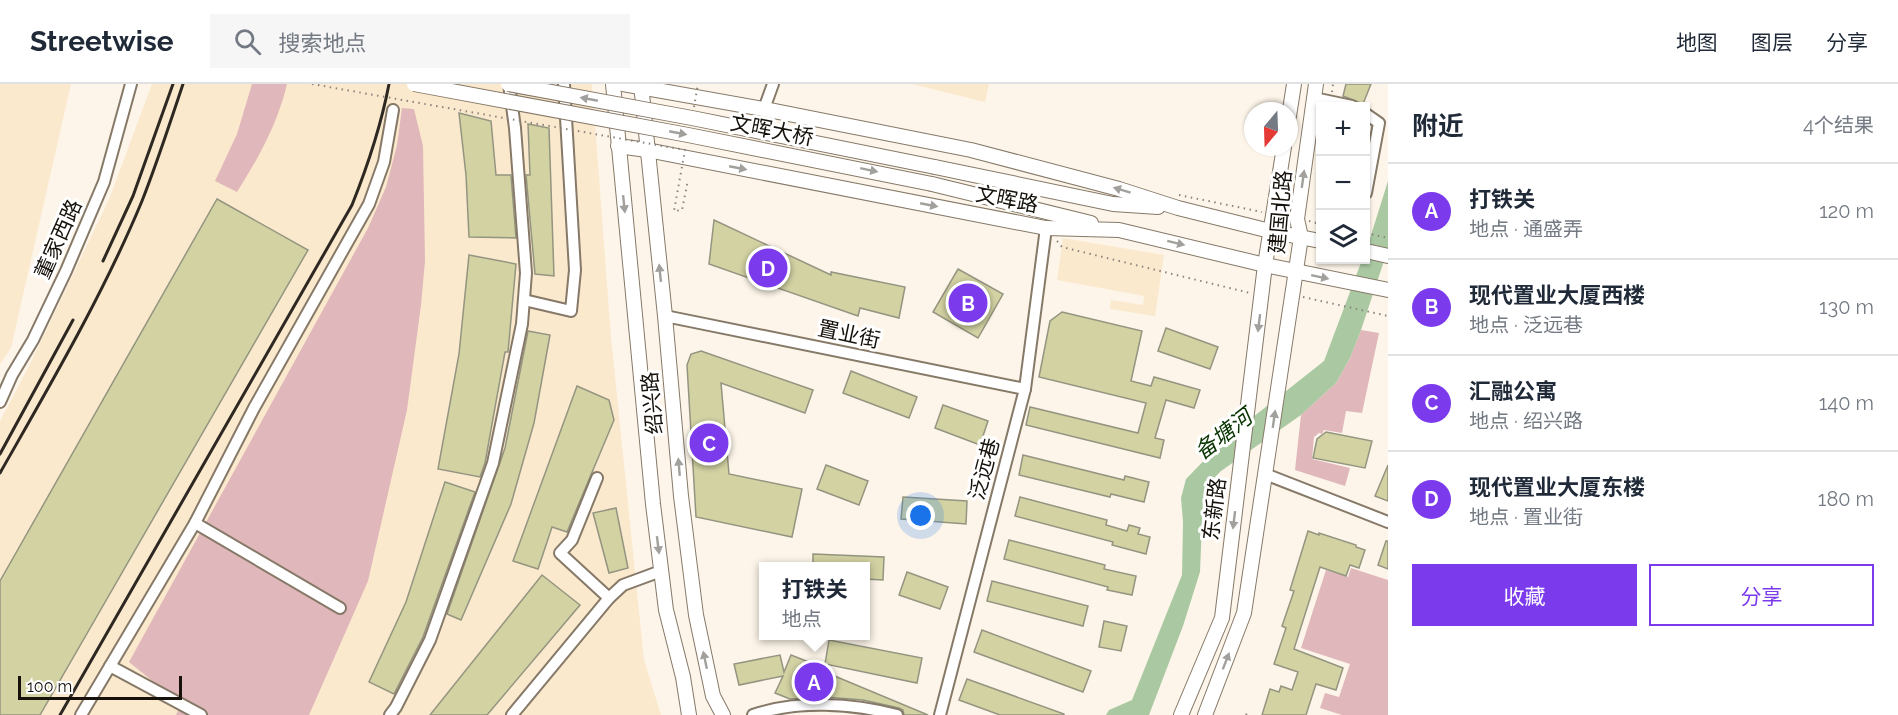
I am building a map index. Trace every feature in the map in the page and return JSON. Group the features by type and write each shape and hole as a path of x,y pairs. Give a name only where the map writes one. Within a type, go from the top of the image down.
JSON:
{"main road":[{"name":"文晖大桥","path":"414,84 688,135 932,184 1119,230"},
{"name":"文晖大桥","path":"509,84 692,118 1113,204 1178,208"},
{"name":"绍兴路","path":"613,84 652,504 666,610 683,677 689,715"},
{"name":"文晖路","path":"623,84 642,85 971,150 1119,189 1178,208 1316,240"},
{"path":"1291,102 1294,84"},
{"name":"绍兴路","path":"642,85 681,496 696,615 713,696 723,715"},
{"name":"建国北路","path":"1295,272 1301,237 1297,219 1315,91"},
{"name":"文晖路","path":"618,146 1046,228 1119,230 1295,272 1388,290"},
{"name":"建国北路","path":"1265,265 1282,156"},
{"path":"1370,252 1388,256"},
{"name":"东新路","path":"1181,715 1222,618 1265,265"},
{"path":"1205,715 1245,613 1295,272"}],"street":[{"name":"董家西路","path":"0,402 66,271 104,182 132,84"},
{"path":"390,715 430,640 493,463 522,324 526,273 515,128 509,84"},
{"path":"524,300 571,311 575,270 564,84"},
{"path":"764,109 773,84"},
{"path":"1315,91 1342,102"},
{"path":"81,715 195,523 254,408 369,204 384,162 393,110"},
{"path":"1370,117 1379,123 1370,168"},
{"name":"泛远巷","path":"940,715 1025,389 1046,228"},
{"name":"置业街","path":"665,316 1025,389"},
{"path":"1265,474 1388,522"},
{"path":"597,478 572,540 560,553 609,598"},
{"path":"195,523 340,608"},
{"path":"512,715 609,598 623,585 661,571"},
{"path":"110,666 201,715"},
{"path":"753,715 794,707 834,706 897,715"}],"path":[{"path":"312,84 685,150 674,211 682,210 688,180"},
{"path":"684,105 695,107 698,84"},
{"path":"1046,228 1062,247 1249,293 1262,294"},
{"path":"1370,235 1388,238"},
{"path":"1292,294 1388,316"}],"shaded area":[{"path":"0,84 71,84 11,348 0,364"},
{"path":"152,84 592,84 611,337 644,660 661,715 0,715 0,421 110,197"},
{"path":"252,84 287,84 266,140 237,192 215,181 237,134"},
{"path":"912,84 989,84 985,102"},
{"path":"402,108 414,109 423,146 425,261 407,410 368,581 309,715 176,715 181,704 129,662 368,228 386,187 397,145"},
{"path":"1388,181 1388,249 1350,358 1336,383 1301,415 1221,471 1208,484 1203,498 1200,572 1183,626 1149,715 1106,715 1109,710 1132,700 1182,575 1181,498 1186,479 1224,440 1324,361 1360,264 1370,264 1370,238"},
{"path":"1063,238 1164,255 1155,316 1110,309 1111,300 1143,305 1144,296 1057,280"},
{"path":"1361,330 1379,333 1362,413 1346,411 1342,433 1324,430 1322,434 1319,433 1314,437 1312,459 1350,468 1345,486 1295,470 1301,415 1336,383 1350,358"},
{"path":"1351,568 1388,580 1388,715 1342,715 1320,708 1325,693 1339,697 1350,664 1301,648 1326,570 1348,577"}],"building":[{"path":"1346,84 1371,84 1364,102 1343,96"},
{"path":"459,113 491,121 496,175 511,175 516,238 469,237 466,175"},
{"path":"528,124 549,128 554,276 535,274 526,175 530,175"},
{"path":"217,199 308,250 40,715 0,715 0,581"},
{"path":"714,220 831,275 831,272 905,287 899,318 860,308 858,316 709,264"},
{"path":"469,255 516,264 508,352 505,352 485,463 480,477 438,469 459,354"},
{"path":"958,269 1003,294 978,338 933,312"},
{"path":"1062,312 1142,331 1131,381 1151,386 1154,377 1200,390 1194,408 1166,400 1155,438 1164,440 1160,458 1026,425 1030,407 1138,433 1146,403 1039,377 1050,321"},
{"path":"1166,328 1218,347 1210,369 1158,351"},
{"path":"528,331 550,335 534,423 511,504 461,620 447,614 505,448"},
{"path":"701,351 813,390 805,413 721,383 729,474 802,489 792,537 696,517 687,365 691,354"},
{"path":"851,371 917,397 909,418 843,393"},
{"path":"577,386 609,400 614,420 567,532 552,527 538,569 513,561"},
{"path":"943,405 988,421 980,445 935,428"},
{"path":"1326,432 1372,441 1365,468 1313,458 1317,439"},
{"path":"1023,455 1124,480 1125,476 1149,482 1144,502 1111,494 1110,497 1019,475"},
{"path":"826,465 868,481 859,505 817,489"},
{"path":"1388,465 1388,501 1375,496"},
{"path":"445,482 475,492 423,637 394,694 369,682 406,602"},
{"path":"903,497 967,501 966,524 901,519"},
{"path":"1020,497 1107,520 1106,525 1127,531 1129,525 1140,528 1138,534 1150,537 1146,554 1112,545 1113,542 1015,516"},
{"path":"616,508 628,568 609,573 593,513"},
{"path":"1308,531 1356,545 1365,550 1359,568 1350,565 1346,576 1320,567 1294,649 1343,668 1336,690 1316,684 1306,715 1262,715 1270,689 1279,692 1281,686 1292,690 1298,672 1274,664 1286,628 1282,626 1294,591 1290,590"},
{"path":"1009,540 1105,565 1104,569 1136,576 1132,595 1107,590 1108,587 1004,559"},
{"path":"1386,541 1388,541 1388,569 1378,565"},
{"path":"813,554 884,557 883,580 870,579 870,562 813,562"},
{"path":"907,572 948,587 940,609 899,595"},
{"path":"542,575 580,605 487,715 430,715"},
{"path":"992,581 1088,606 1083,626 987,601"},
{"path":"1104,621 1127,626 1121,651 1099,647"},
{"path":"982,630 1091,671 1083,692 974,652"},
{"path":"829,640 922,658 917,683 825,664"},
{"path":"780,655 784,672 791,655 814,664 813,667 928,715 904,715 903,710 899,708 863,700 825,697 790,699 775,693 783,676 739,685 734,664"},
{"path":"967,679 1064,715 1000,715 959,700"}],"railway":[{"path":"103,261 133,196 173,84"},
{"path":"0,473 75,339 127,236 153,172 183,84"},
{"path":"60,715 352,205 373,145 389,84"},
{"path":"0,454 73,320"}],"place":[{"name":"现代置业大厦东楼","path":"768,268"},
{"name":"现代置业大厦西楼","path":"968,303"},
{"name":"汇融公寓","path":"709,443"},
{"name":"打铁关","path":"814,682"}],"water label":[{"name":"备塘河","path":"1223,434"}]}
